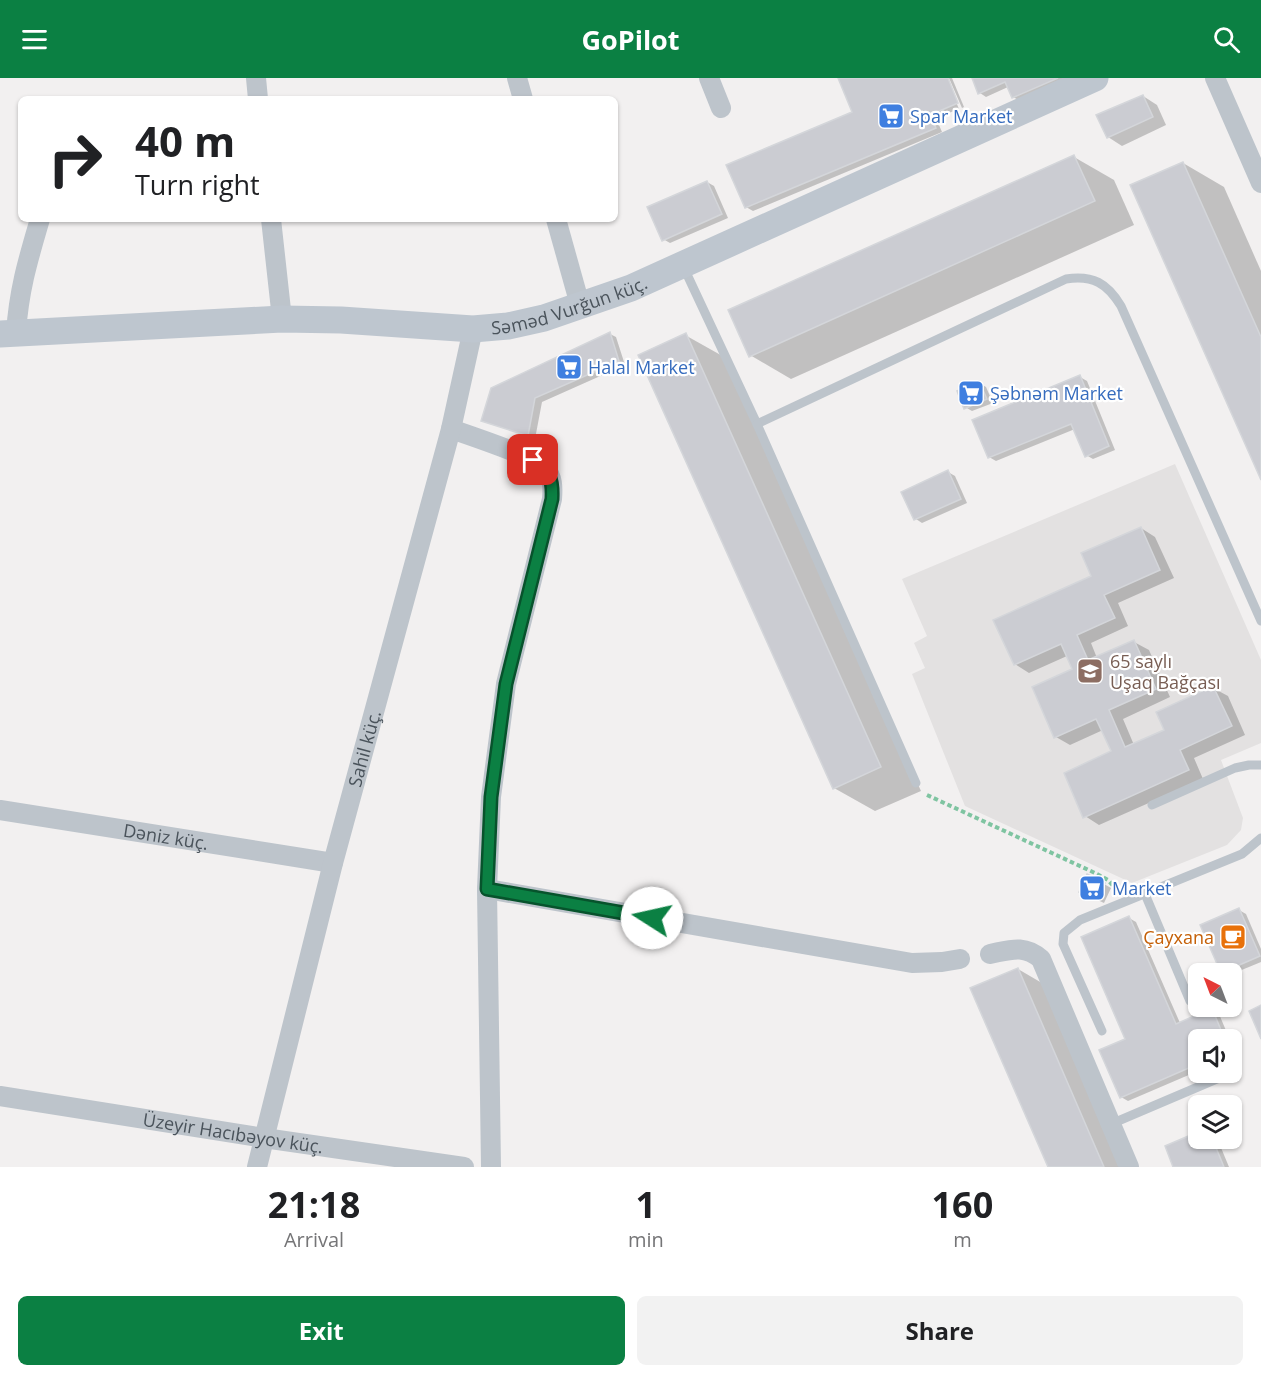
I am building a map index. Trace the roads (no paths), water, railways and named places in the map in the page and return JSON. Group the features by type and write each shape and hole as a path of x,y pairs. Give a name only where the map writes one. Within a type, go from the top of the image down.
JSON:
{"main road":[{"name":"Səməd Vurğun küç.","path":"8,334 282,319 341,320 473,329 508,326 544,318 631,288 683,266 1095,78"}],"street":[{"path":"256,78 258,96"},
{"path":"517,78 522,96"},
{"path":"709,78 721,108"},
{"path":"1215,78 1261,183"},
{"path":"8,334 39,222"},
{"path":"271,222 282,319"},
{"path":"557,222 580,305"},
{"name":"Sahil küç.","path":"257,1167 333,862 451,429 473,329"},
{"path":"451,429 533,460 545,468 553,484 552,499 506,684 491,797 487,889 491,1167"},
{"name":"Dәniz küç.","path":"0,810 333,862"},
{"path":"487,889 912,963 960,959"},
{"path":"990,954 1016,949 1031,951 1041,959 1129,1167"},
{"name":"Üzeyir Hacıbəyov küç.","path":"0,1096 464,1167"}],"lane":[{"path":"683,266 757,424 916,783"},
{"path":"757,424 1066,279 1082,277 1100,284 1113,292 1121,306 1261,621"},
{"path":"1152,805 1235,768 1261,765"},
{"path":"1101,1031 1064,944 1064,933 1080,920 1242,854 1260,840"},
{"path":"1145,894 1188,996"},
{"path":"1111,1124 1207,1083"}],"place":[{"name":"Spar Market","path":"891,116"},
{"name":"Halal Market","path":"569,367"},
{"name":"Şəbnəm Market","path":"971,393"},
{"name":"65 saylı Uşaq Bağçası","path":"1090,671"},
{"name":"Market","path":"1092,888"},
{"name":"Çayxana","path":"1233,937"}]}
